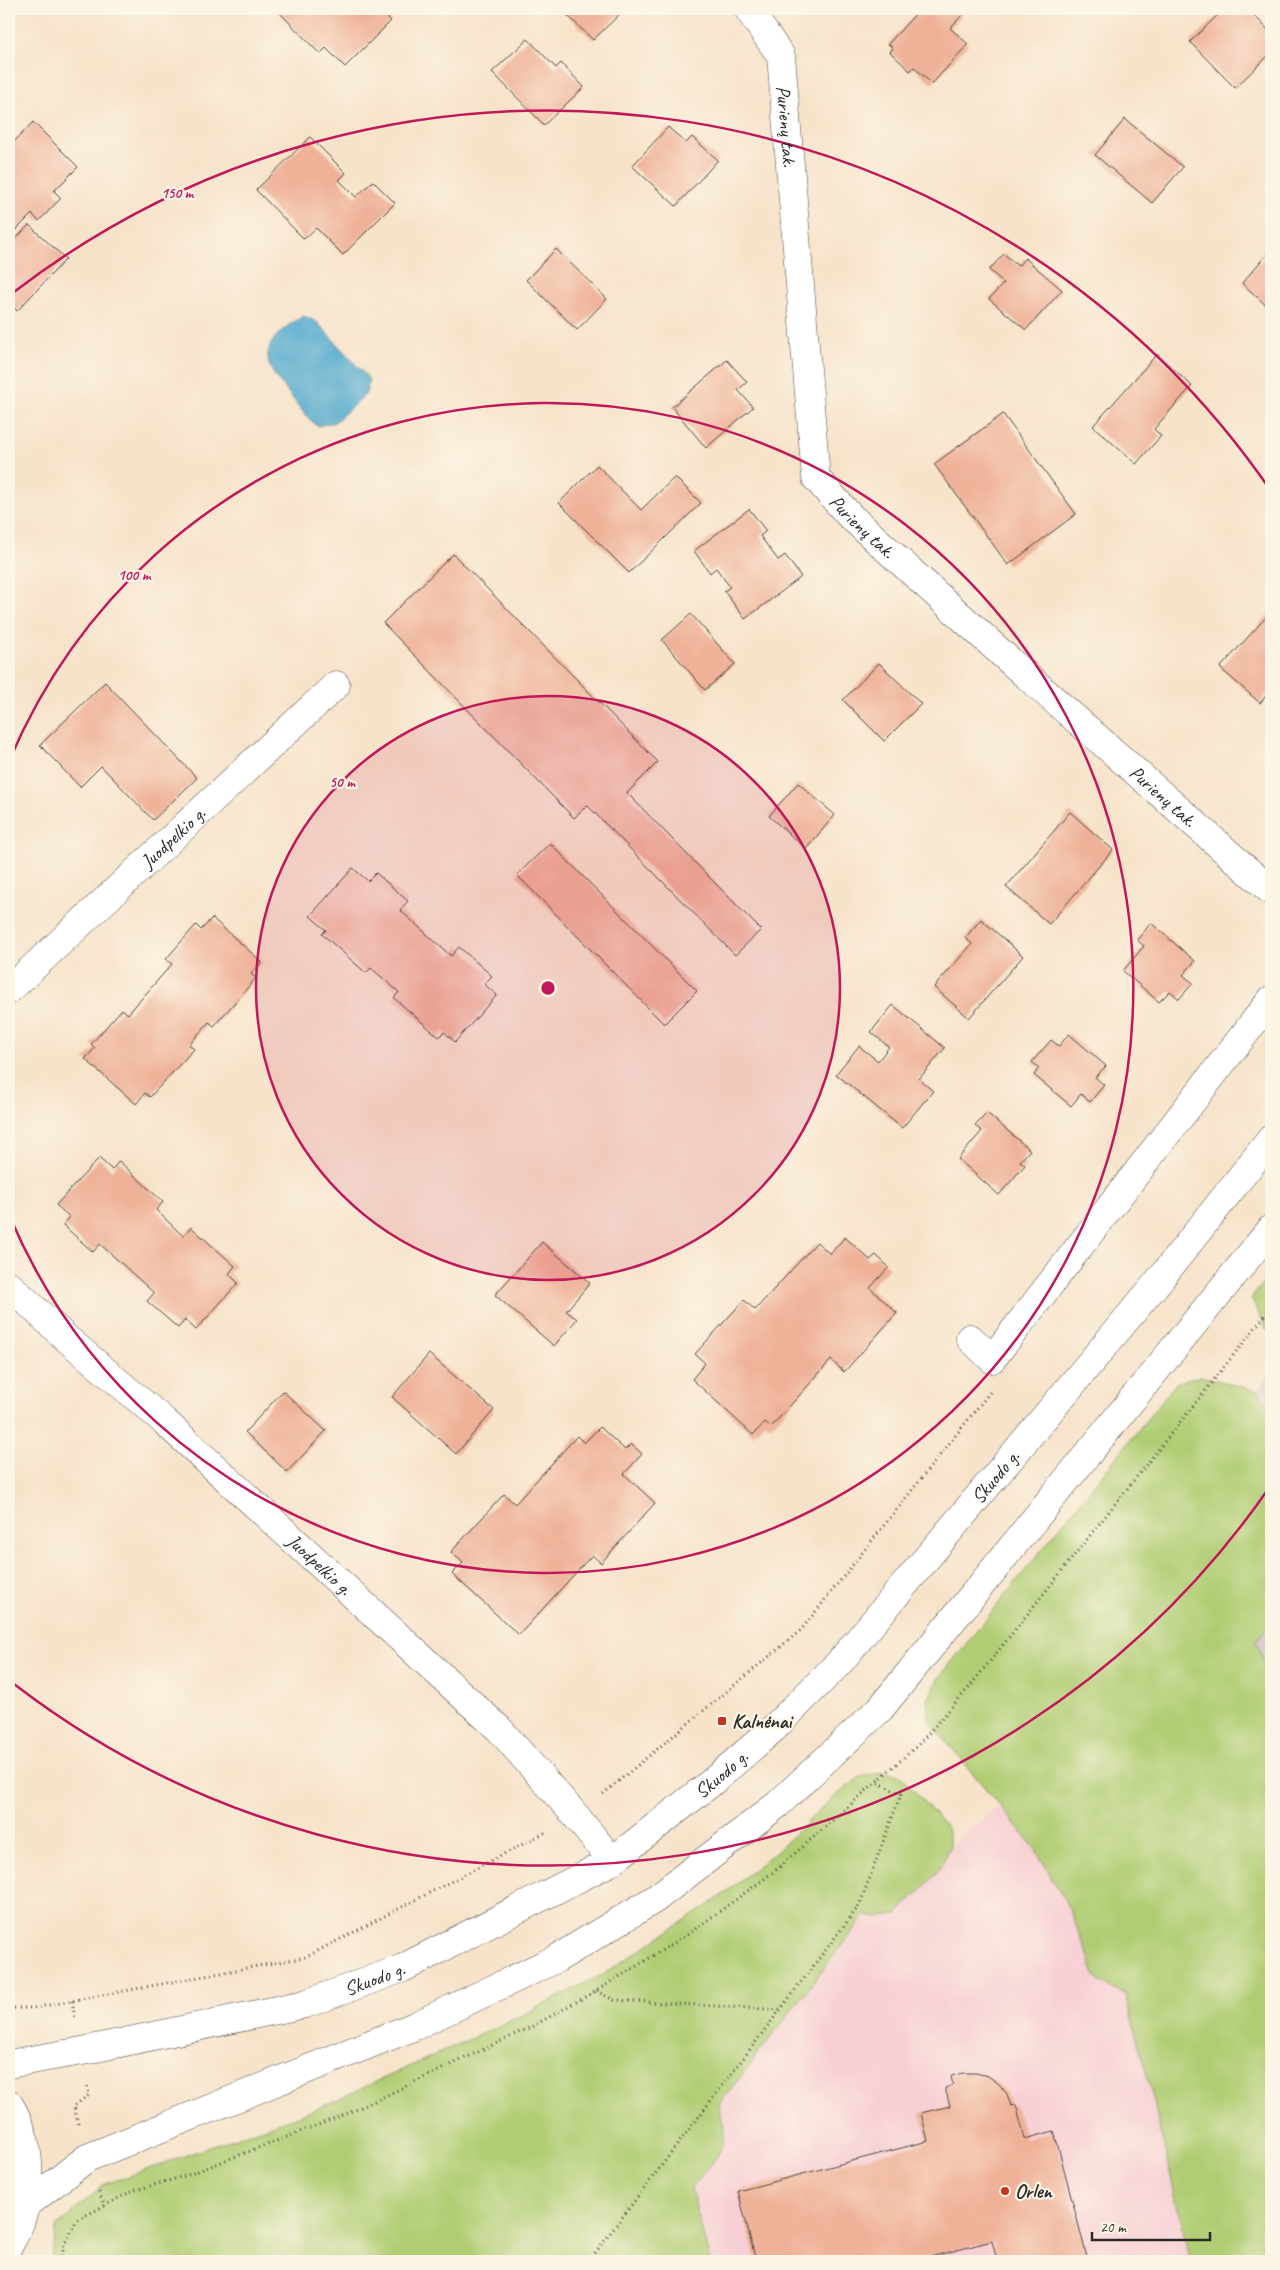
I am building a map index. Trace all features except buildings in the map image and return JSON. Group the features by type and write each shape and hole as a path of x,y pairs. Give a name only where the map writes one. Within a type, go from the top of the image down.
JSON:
{"main road":[{"name":"Purienų tak.","path":"748,9 781,56 816,478 856,522 1010,661 1271,891"},
{"name":"Juodpelkio g.","path":"9,990 336,685"},
{"path":"970,1338 992,1359 1271,1000"},
{"name":"Skuodo g.","path":"9,2064 82,2051 305,2004 403,1968 612,1861 746,1753 773,1729 839,1663 1156,1284 1271,1139"},
{"path":"26,2205 87,2158 415,2026 558,1958 655,1899 776,1805 880,1709 1271,1229"},
{"name":"Juodpelkio g.","path":"9,1285 66,1338 164,1421 499,1729 576,1816 612,1861"},
{"path":"9,2104 15,2114 25,2143 29,2174 26,2205 10,2250"}],"path":[{"path":"9,2008 33,2008 306,1957 576,1816 801,1630"},
{"path":"588,2261 860,1906 901,1794 877,1782"},
{"path":"596,1992 614,2000 780,2010"},
{"path":"72,2001 89,2095 74,2106 87,2158 105,2206"}],"shaded area":[{"path":"1271,1373 1271,1410 1258,1391"},
{"path":"1271,1622 1271,1676 1256,1641"},
{"path":"999,1805 1035,1848 1069,1908 1100,1982 1125,1994 1152,2094 1190,2261 710,2261 691,2189 722,2149 725,2136 724,2121 718,2107 865,1914 881,1917 939,1871 950,1847"}],"green space":[{"path":"1271,1273 1271,1331 1266,1328 1251,1299"},
{"path":"1201,1376 1258,1391 1271,1410 1271,1622 1256,1641 1271,1676 1271,2261 1190,2261 1152,2094 1125,1994 1100,1982 1069,1908 1035,1848 929,1721 927,1702 938,1679 1176,1383"},
{"path":"883,1772 900,1775 947,1828 950,1847 939,1871 897,1914 881,1917 865,1915 718,2106 724,2133 723,2143 715,2159 691,2189 710,2261 51,2261 56,2228 103,2185 314,2110 525,2014 603,1974 716,1900 774,1853 833,1798 860,1777"}],"water":[{"path":"304,316 317,322 369,379 366,394 335,422 317,426 277,379 268,362 269,350 275,338 286,327"}],"place":[{"name":"Kalnėnai","path":"722,1721"},
{"name":"Orlen","path":"1005,2191"}]}
